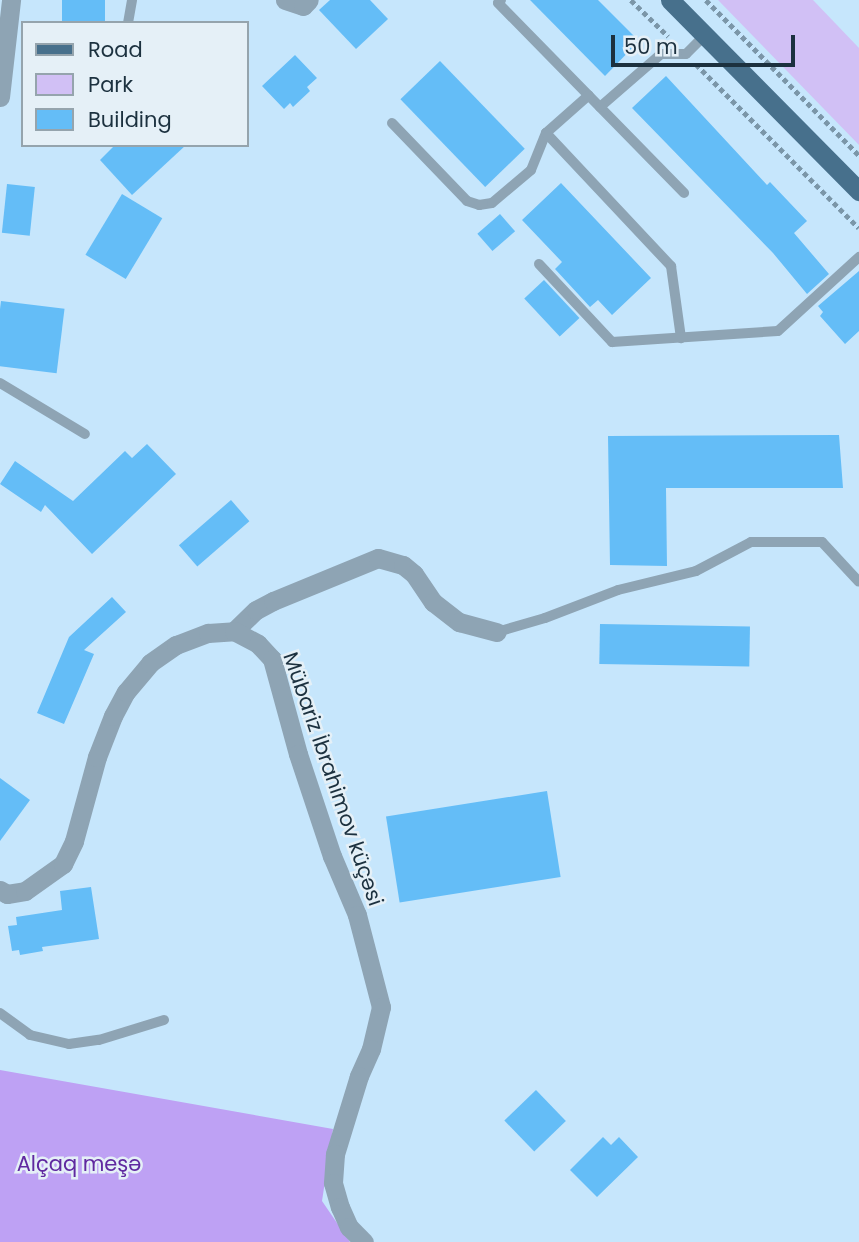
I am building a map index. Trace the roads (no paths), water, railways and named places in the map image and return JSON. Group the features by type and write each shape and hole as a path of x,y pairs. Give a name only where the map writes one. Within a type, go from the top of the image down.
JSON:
{"main road":[{"path":"670,0 859,191"}],"street":[{"path":"0,97 11,0"},
{"path":"285,0 303,6 309,0"},
{"path":"2,894 25,891 63,864 74,841 97,757 113,716 126,692 150,663 176,645 208,634 234,631 256,610 273,601 377,558 403,565 414,574 433,602 459,622 497,632"},
{"name":"Mübariz İbrahimov küçəsi","path":"234,631 258,644 272,659 298,754 332,856 357,915 381,1007 371,1049 359,1076 335,1154 333,1183 340,1207 349,1227 364,1242"}],"lane":[{"path":"128,21 132,0"},
{"path":"501,0 498,3 684,193"},
{"path":"600,107 661,54 685,54 705,35"},
{"path":"392,123 467,201 479,205 492,203 531,170 546,133 589,95"},
{"path":"546,133 671,266 681,338"},
{"path":"539,264 612,342 778,331 859,257"},
{"path":"0,383 85,435"},
{"path":"497,632 545,618 618,590 696,571 751,542 822,542 859,582"},
{"path":"0,1013 30,1035 69,1044 99,1040 164,1020"}],"park label":[{"name":"Alçaq meşə","path":"79,1164"}]}
